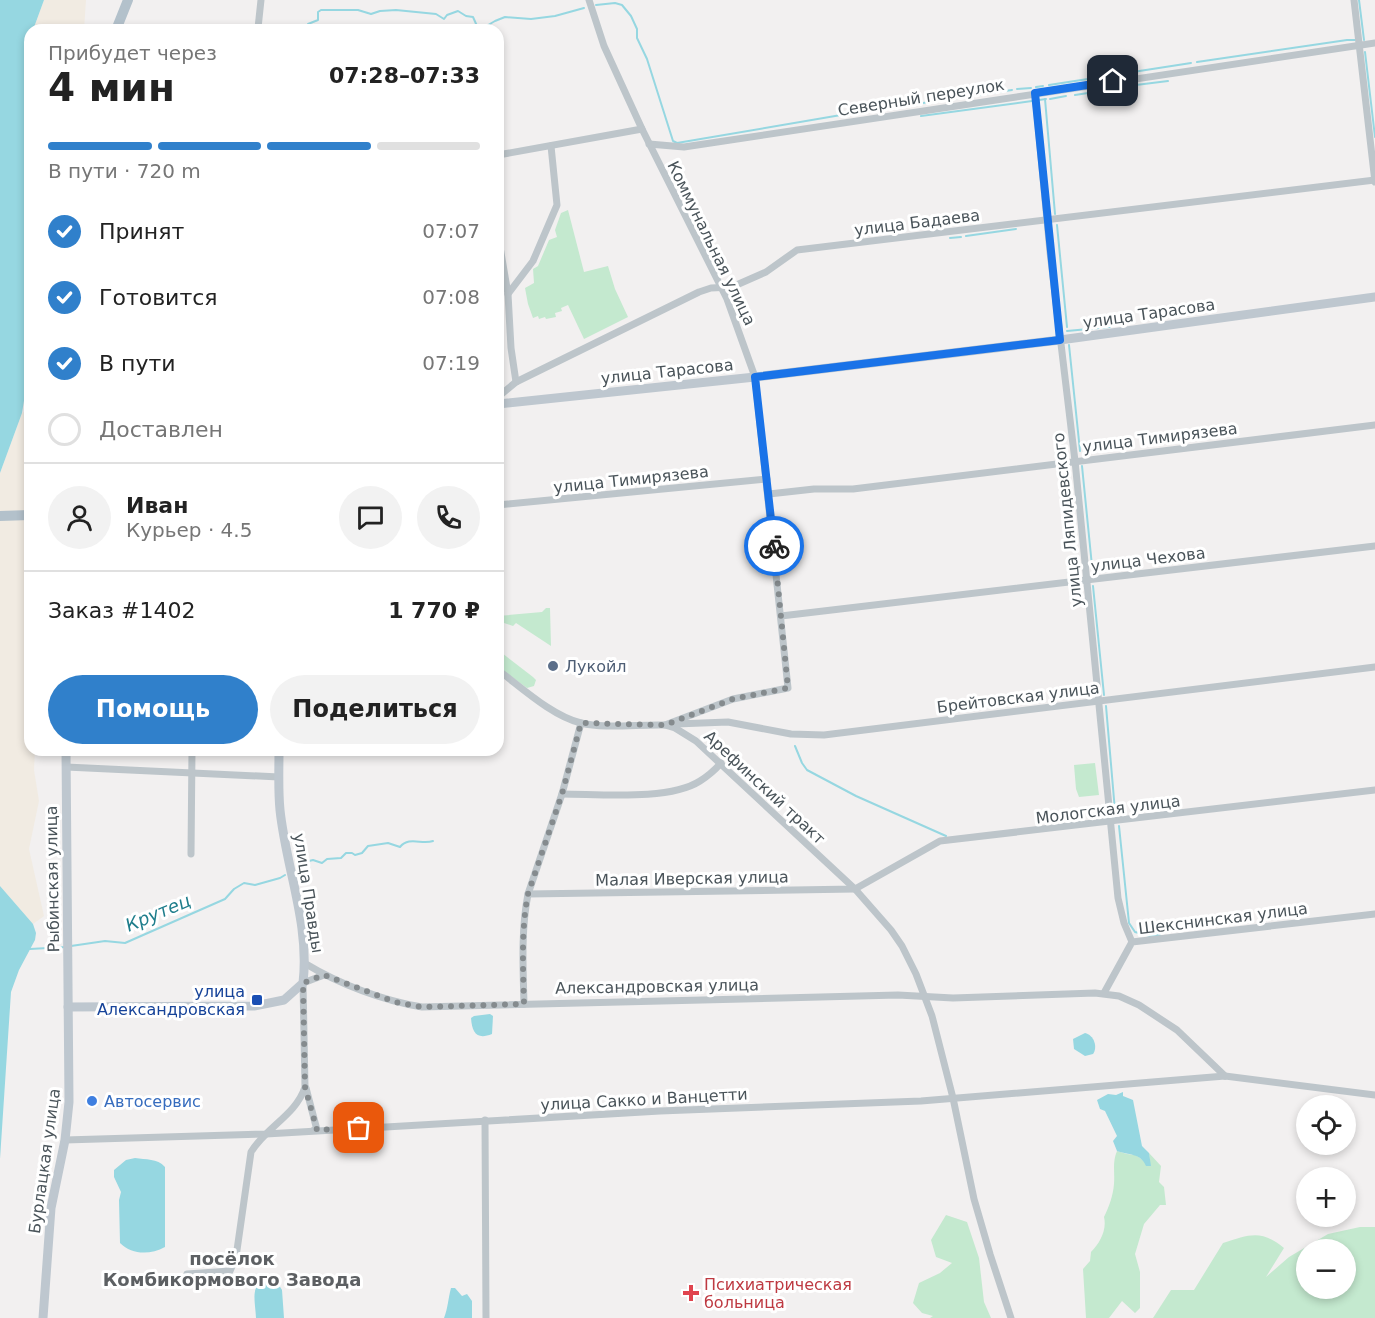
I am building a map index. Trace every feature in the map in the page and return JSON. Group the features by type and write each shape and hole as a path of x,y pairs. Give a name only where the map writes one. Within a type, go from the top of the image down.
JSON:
{"main road":[{"path":"118,24 128,0"},
{"path":"0,516 24,515"}],"street":[{"path":"258,24 261,0"},
{"name":"Коммунальная улица","path":"589,0 604,46 649,144 722,288 740,331 755,377 767,479 788,688 733,699 665,725"},
{"path":"1354,0 1375,181"},
{"name":"Северный переулок","path":"649,144 684,147 1375,43"},
{"name":"улица Ляпидевского","path":"1035,93 1119,898 1124,923 1132,942"},
{"path":"504,154 642,129"},
{"path":"507,294 536,255 557,205 551,146"},
{"name":"улица Бадаева","path":"504,392 516,382 699,292 711,288 732,287 766,272 792,253 803,249 1375,181"},
{"path":"504,274 516,382"},
{"name":"улица Тарасова","path":"504,403 755,377 1060,340 1375,297"},
{"name":"улица Тимирязева","path":"768,494 814,489 853,489 1375,425"},
{"name":"улица Тимирязева","path":"504,504 767,479"},
{"name":"улица Чехова","path":"781,616 1375,546"},
{"name":"Брейтовская улица","path":"665,725 728,722 790,734 824,735 1375,667"},
{"name":"Арефинский тракт","path":"504,674 550,708 581,723 665,725 675,728 696,741 855,889 885,923 902,946 925,996 953,1098 974,1199 1011,1318"},
{"path":"524,1004 524,938 528,894 562,794 581,723"},
{"name":"Рыбинская улица","path":"66,756 68,1007"},
{"path":"191,854 192,756"},
{"name":"улица Правды","path":"279,756 280,810 297,897 306,964 303,983 305,1087 317,1130"},
{"path":"562,794 655,794 689,787 700,782 722,763"},
{"path":"66,767 279,777"},
{"name":"Мологская улица","path":"855,889 940,841 1375,790"},
{"name":"Малая Иверская улица","path":"528,894 855,889"},
{"name":"Шекснинская улица","path":"1104,993 1132,942 1375,914"},
{"name":"Александровская улица","path":"306,964 324,975 395,1002 422,1007 925,996"},
{"path":"68,1007 192,1008 266,1005 284,1000 303,983 324,975"},
{"path":"925,996 953,998 1104,993 1119,996 1139,1005 1177,1030 1225,1076"},
{"name":"Бурлацкая улица","path":"43,1318 51,1208 64,1140 69,1084 68,1007"},
{"name":"улица Сакко и Ванцетти","path":"266,1134 660,1111 878,1104 1225,1076 1375,1095"},
{"path":"187,1274 230,1271 236,1257 251,1152 256,1143 294,1108 305,1087"},
{"path":"485,1120 486,1318"},
{"path":"64,1140 266,1134"}],"green space":[{"path":"568,210 584,272 608,266 615,289 628,317 584,339 568,305 561,308 562,311 555,313 556,317 533,318 525,288 534,283 533,269 538,266 549,240 557,237 555,230 561,213"},
{"path":"550,608 551,646 516,623 513,626 504,623 504,615 542,612"},
{"path":"504,655 536,680 534,686 527,688 504,671"},
{"path":"1095,763 1099,795 1079,797 1074,765"},
{"path":"1117,1151 1136,1155 1150,1166 1149,1153 1161,1166 1159,1182 1164,1187 1166,1205 1160,1205 1144,1224 1135,1254 1140,1272 1140,1308 1135,1313 1122,1301 1109,1318 1086,1318 1083,1269 1090,1261 1091,1252 1104,1231 1104,1217 1113,1188"},
{"path":"946,1215 967,1222 979,1258 984,1302 991,1318 930,1318 933,1316 922,1313 913,1303 919,1283 940,1273 952,1263 936,1257 931,1240"},
{"path":"1360,1227 1375,1227 1375,1318 1153,1318 1171,1290 1194,1290 1223,1243 1255,1235 1268,1238 1284,1248 1266,1277 1296,1253 1296,1299 1356,1299 1356,1239 1320,1239 1328,1234"}],"sand":[{"path":"44,0 86,0 84,24 35,24"},
{"path":"24,412 24,756 35,756 34,770 39,801 29,849 44,916 33,924 0,886 0,473"}],"water":[{"path":"0,0 44,0 35,24 24,24 24,401 22,413 0,473"},
{"path":"0,886 33,924 36,933 35,940 19,970 11,992 0,1159"},
{"path":"490,1014 493,1016 492,1034 479,1036 474,1031 471,1018"},
{"path":"1085,1033 1093,1039 1095,1048 1093,1054 1085,1056 1074,1049 1073,1039"},
{"path":"1123,1092 1123,1096 1133,1100 1142,1146 1149,1153 1151,1166 1146,1166 1138,1157 1117,1151 1113,1141 1117,1136 1105,1111 1100,1109 1097,1100 1108,1094 1116,1095"},
{"path":"135,1158 155,1161 165,1167 165,1247 141,1253 130,1250 120,1243 119,1200 121,1192 114,1177 114,1170 126,1160"},
{"path":"275,1279 282,1290 284,1318 256,1318 255,1291 260,1283"},
{"path":"451,1288 455,1288 462,1296 467,1294 472,1301 472,1318 444,1318"}],"waterway":[{"path":"1359,0 1364,40"},
{"path":"596,5 615,3 622,5 631,16 673,141 677,143 841,115 1012,90"},
{"path":"490,24 505,17 531,19 555,16 584,8"},
{"path":"308,24 318,20 318,12 321,10 358,10 371,14 396,10 436,14 444,19 447,15 458,11 473,17 476,24"},
{"path":"1197,62 1355,40"},
{"path":"1365,52 1375,137"},
{"path":"1049,85 1191,63"},
{"path":"1136,85 1168,81"},
{"path":"1036,87 1043,86"},
{"path":"1075,95 1127,87"},
{"path":"1017,89 1031,88"},
{"path":"1050,99 1066,96"},
{"path":"1045,99 1055,214"},
{"path":"1039,100 1046,99"},
{"path":"921,116 1032,101"},
{"path":"1057,225 1067,327"},
{"path":"966,236 1016,229"},
{"path":"950,238 961,237"},
{"path":"1067,331 1110,327"},
{"path":"1069,345 1080,451"},
{"path":"1082,466 1092,566"},
{"path":"1093,586 1104,695"},
{"path":"1106,706 1115,811"},
{"path":"795,746 807,770 856,796 946,836"},
{"path":"1119,826 1129,923 1135,932 1150,936 1160,935"},
{"path":"299,859 322,863 327,859 341,858 346,853 355,855 362,853 368,846 388,843 400,847 411,841 433,841"},
{"name":"Крутец","path":"71,946 105,941 125,943 225,899 234,889 244,883 255,885 285,875"},
{"name":"Крутец","path":"30,949 66,947"}],"way so far":[{"path":"359,1128 317,1130 305,1087 303,983 324,975 395,1002 422,1007 524,1004 525,908 562,794 581,723 665,725 733,699 788,688 774,546"}],"place":[{"name":"Лукойл","path":"553,666"},
{"name":"улица Александровская","path":"257,1000"},
{"name":"Автосервис","path":"92,1101"},
{"name":"Психиатрическая больница","path":"691,1293"}],"district":[{"name":"посёлок Комбикормового Завода","path":"232,1269"}],"route":[{"path":"774,546 755,377 1060,340 1035,93 1113,81"}]}
